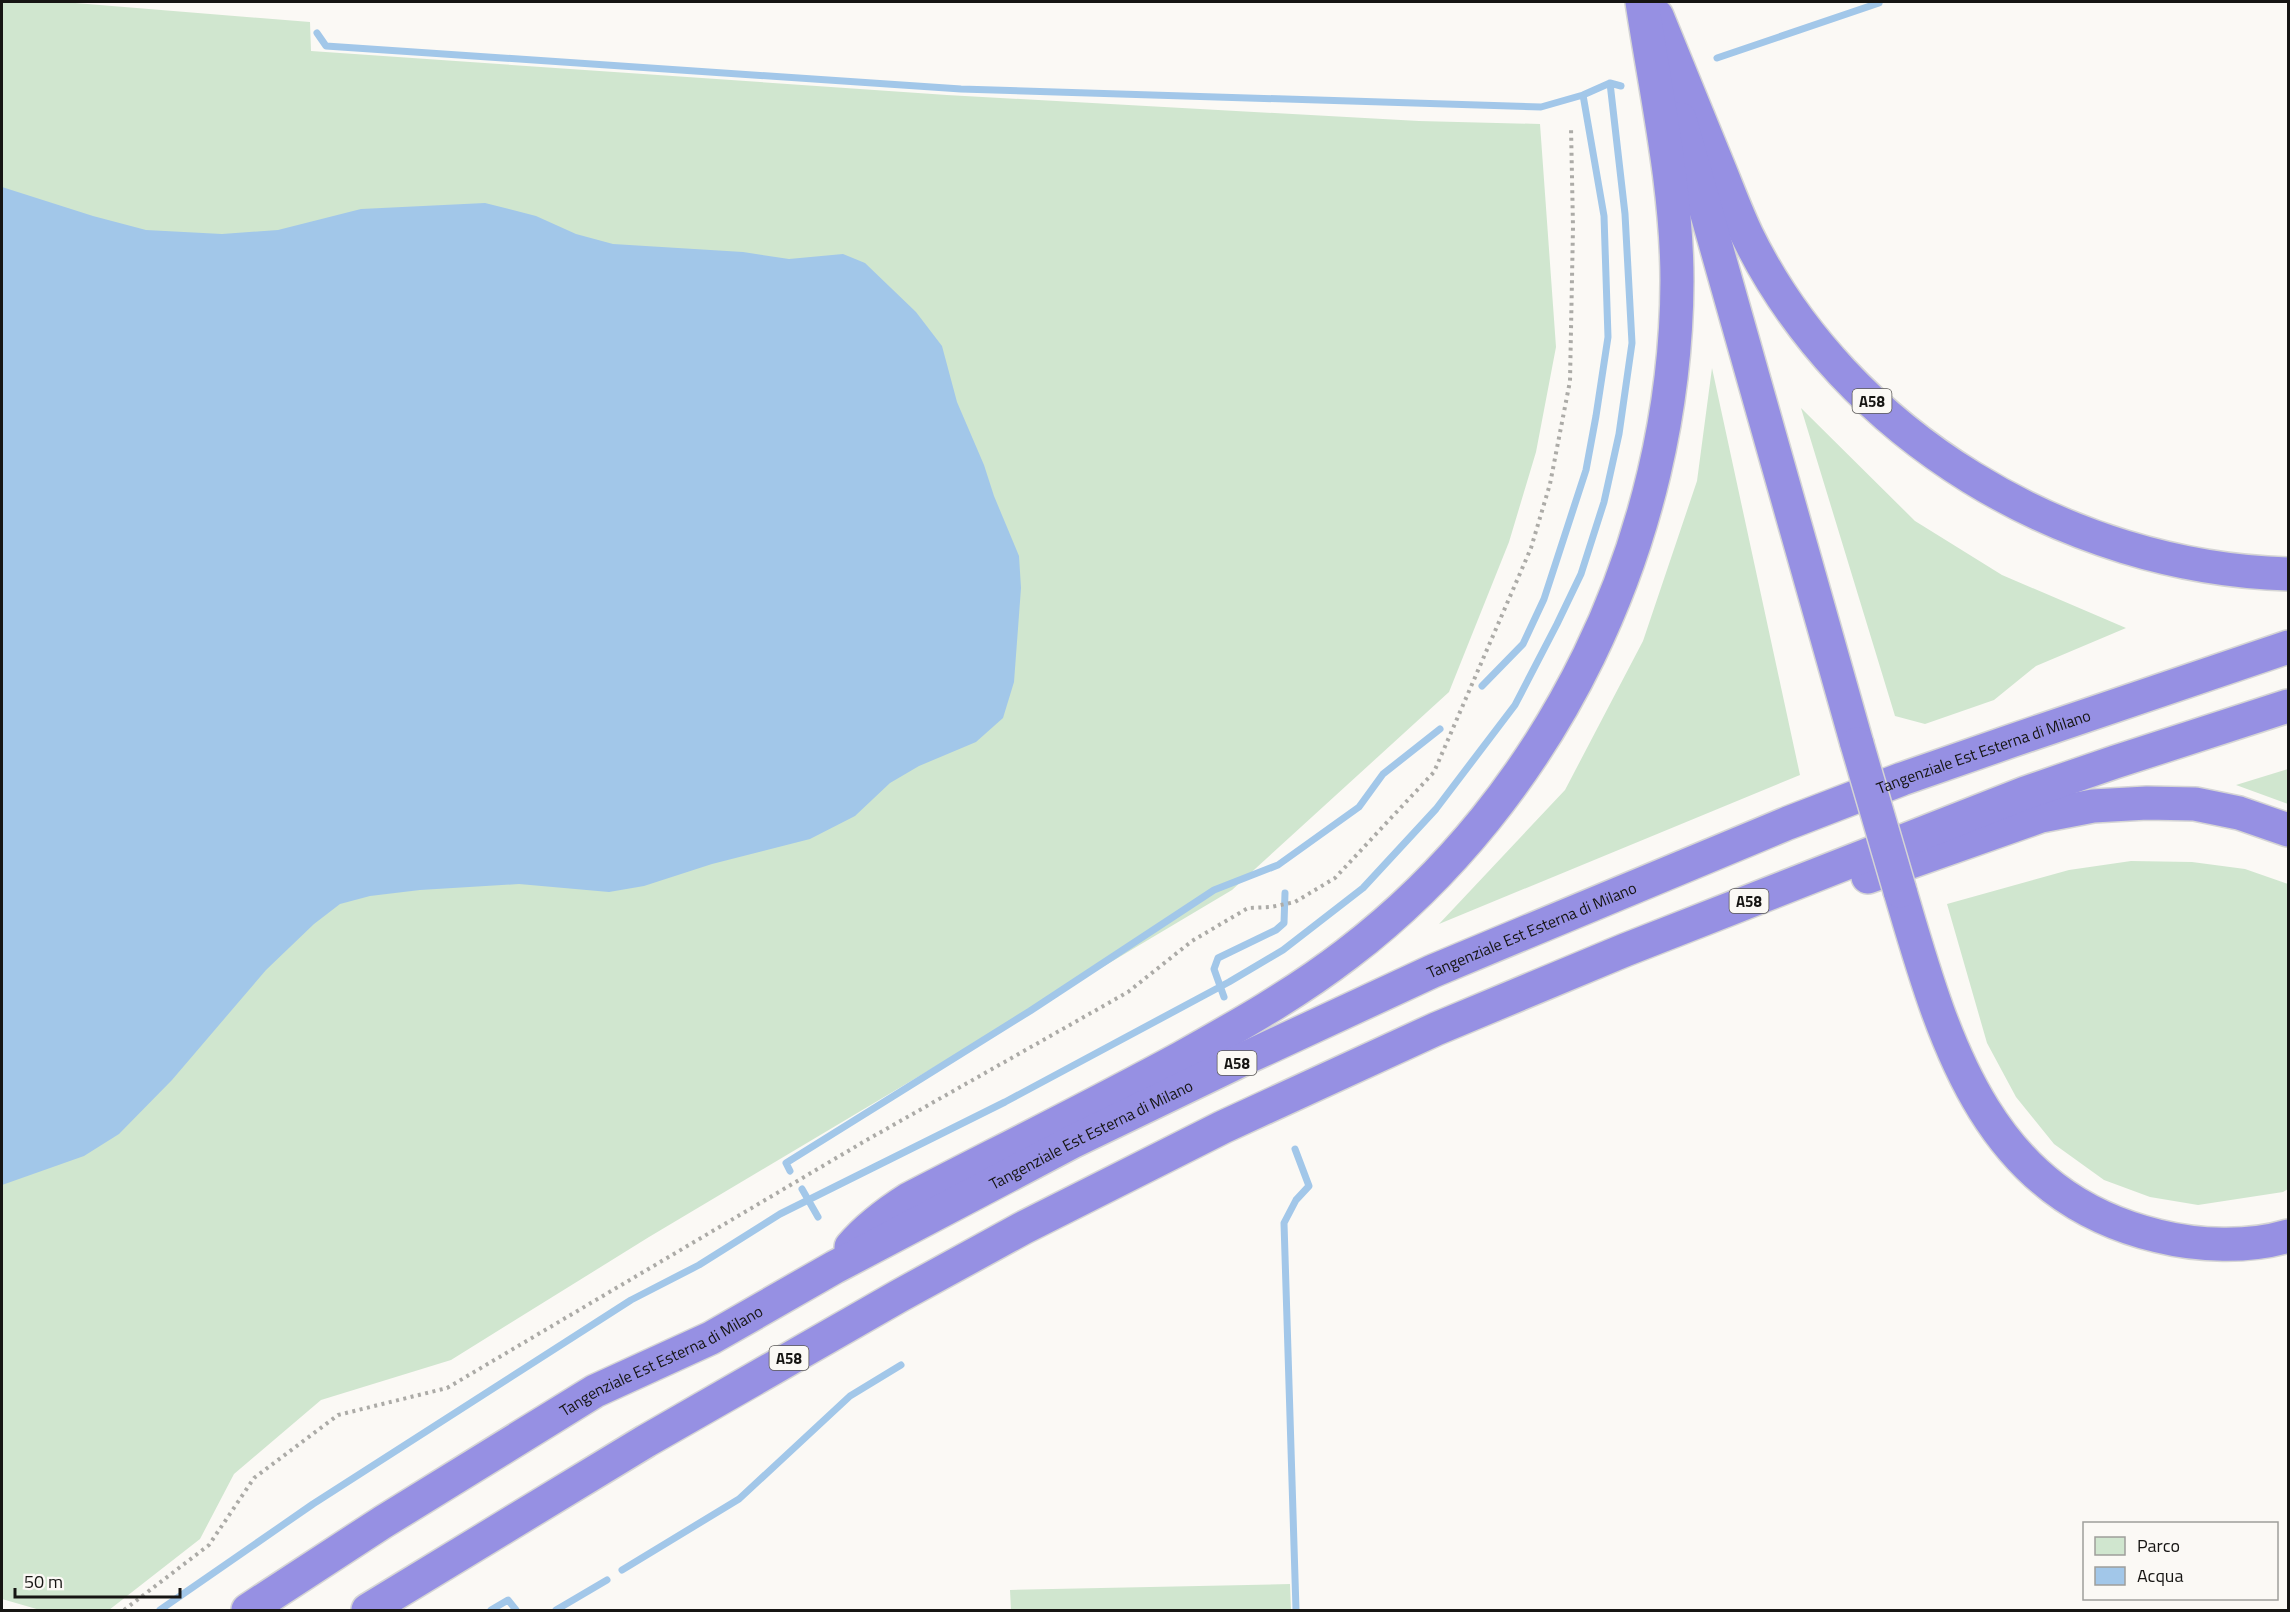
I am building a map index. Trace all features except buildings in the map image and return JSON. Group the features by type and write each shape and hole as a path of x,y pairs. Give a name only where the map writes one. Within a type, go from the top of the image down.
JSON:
{"highway":[{"name":"A58","path":"835,1267 864,1232 884,1214 909,1198 1122,1090 1208,1043 1285,998 1346,955 1397,913 1452,856 1500,800 1542,742 1580,678 1633,549 1655,469 1669,397 1676,324 1675,229 1642,2"},
{"path":"1646,2 1927,983 1946,1035 1967,1082 1994,1127 2021,1159 2051,1186 2091,1213 2136,1231 2179,1242 2225,1244 2274,1240 2289,1236"},
{"name":"A58","path":"1651,2 1747,235 1776,286 1807,332 1846,377 1890,418 1943,458 1988,486 2038,514 2087,535 2140,552 2198,566 2289,574"},
{"name":"Tangenziale Est Esterna di Milano","path":"248,1611 383,1522 595,1391 711,1338 835,1267 1072,1142 1433,971 1788,823 1902,779 2126,700 2289,646"},
{"name":"A58","path":"368,1611 474,1544 732,1390 1023,1228 1222,1127 1436,1029 1625,950 2025,793 2289,706"},
{"name":"A58","path":"1625,950 1827,892 2041,816 2093,806 2147,802 2195,804 2239,813 2289,830"}],"path":[{"path":"124,1611 209,1545 254,1478 338,1415 447,1388 865,1141 1128,992 1192,941 1248,908 1295,902 1335,878 1434,772 1531,548 1550,484 1570,381 1573,226 1571,128"}],"green space":[{"path":"2,2 63,2 310,22 311,51 947,95 1419,121 1540,124 1556,347 1536,452 1509,542 1449,692 1232,890 649,1237 451,1360 321,1400 234,1474 200,1539 109,1610 40,1610 2,1599"},
{"path":"1712,368 1800,775 1439,924 1565,790 1643,641 1697,481"},
{"path":"1801,408 1915,521 2002,575 2126,628 2036,666 1994,700 1925,724 1895,716"},
{"path":"2288,769 2288,804 2236,785"},
{"path":"2131,861 2192,862 2245,869 2288,884 2288,1189 2283,1192 2198,1205 2150,1197 2104,1180 2054,1144 2016,1097 1987,1043 1947,904 2069,870"},
{"path":"1290,1584 1291,1610 1011,1610 1010,1590"}],"water":[{"path":"2,187 146,230 222,234 278,230 361,209 485,203 536,216 576,234 613,244 743,252 789,259 843,254 865,263 916,312 942,346 957,402 1019,556 1021,588 1014,682 1003,718 976,742 919,766 890,783 855,816 810,839 712,864 644,886 609,892 519,884 420,890 370,896 340,904 314,924 266,970 172,1080 119,1134 84,1156 2,1185"}],"waterway":[{"path":"1717,58 1879,3"},
{"path":"317,33 326,46 961,89 1541,107 1583,95 1610,83 1621,86"},
{"path":"160,1610 313,1504 631,1300 699,1265 780,1214 1005,1102 1229,982 1283,950 1363,888 1436,809 1515,705 1581,574 1604,502 1619,434 1632,343 1625,214 1610,83"},
{"path":"1482,686 1523,644 1544,599 1586,470 1596,416 1608,337 1604,216 1583,95"},
{"path":"790,1171 786,1163 1030,1011 1214,890 1278,865 1359,807 1383,774 1440,729"},
{"path":"1224,997 1214,969 1218,958 1276,930 1284,923 1285,893"},
{"path":"1295,1149 1309,1186 1296,1200 1284,1223 1296,1610"},
{"path":"802,1189 818,1217"},
{"path":"622,1570 739,1499 850,1396 901,1365"},
{"path":"556,1610 607,1580"},
{"path":"491,1610 508,1600 516,1610"}]}
